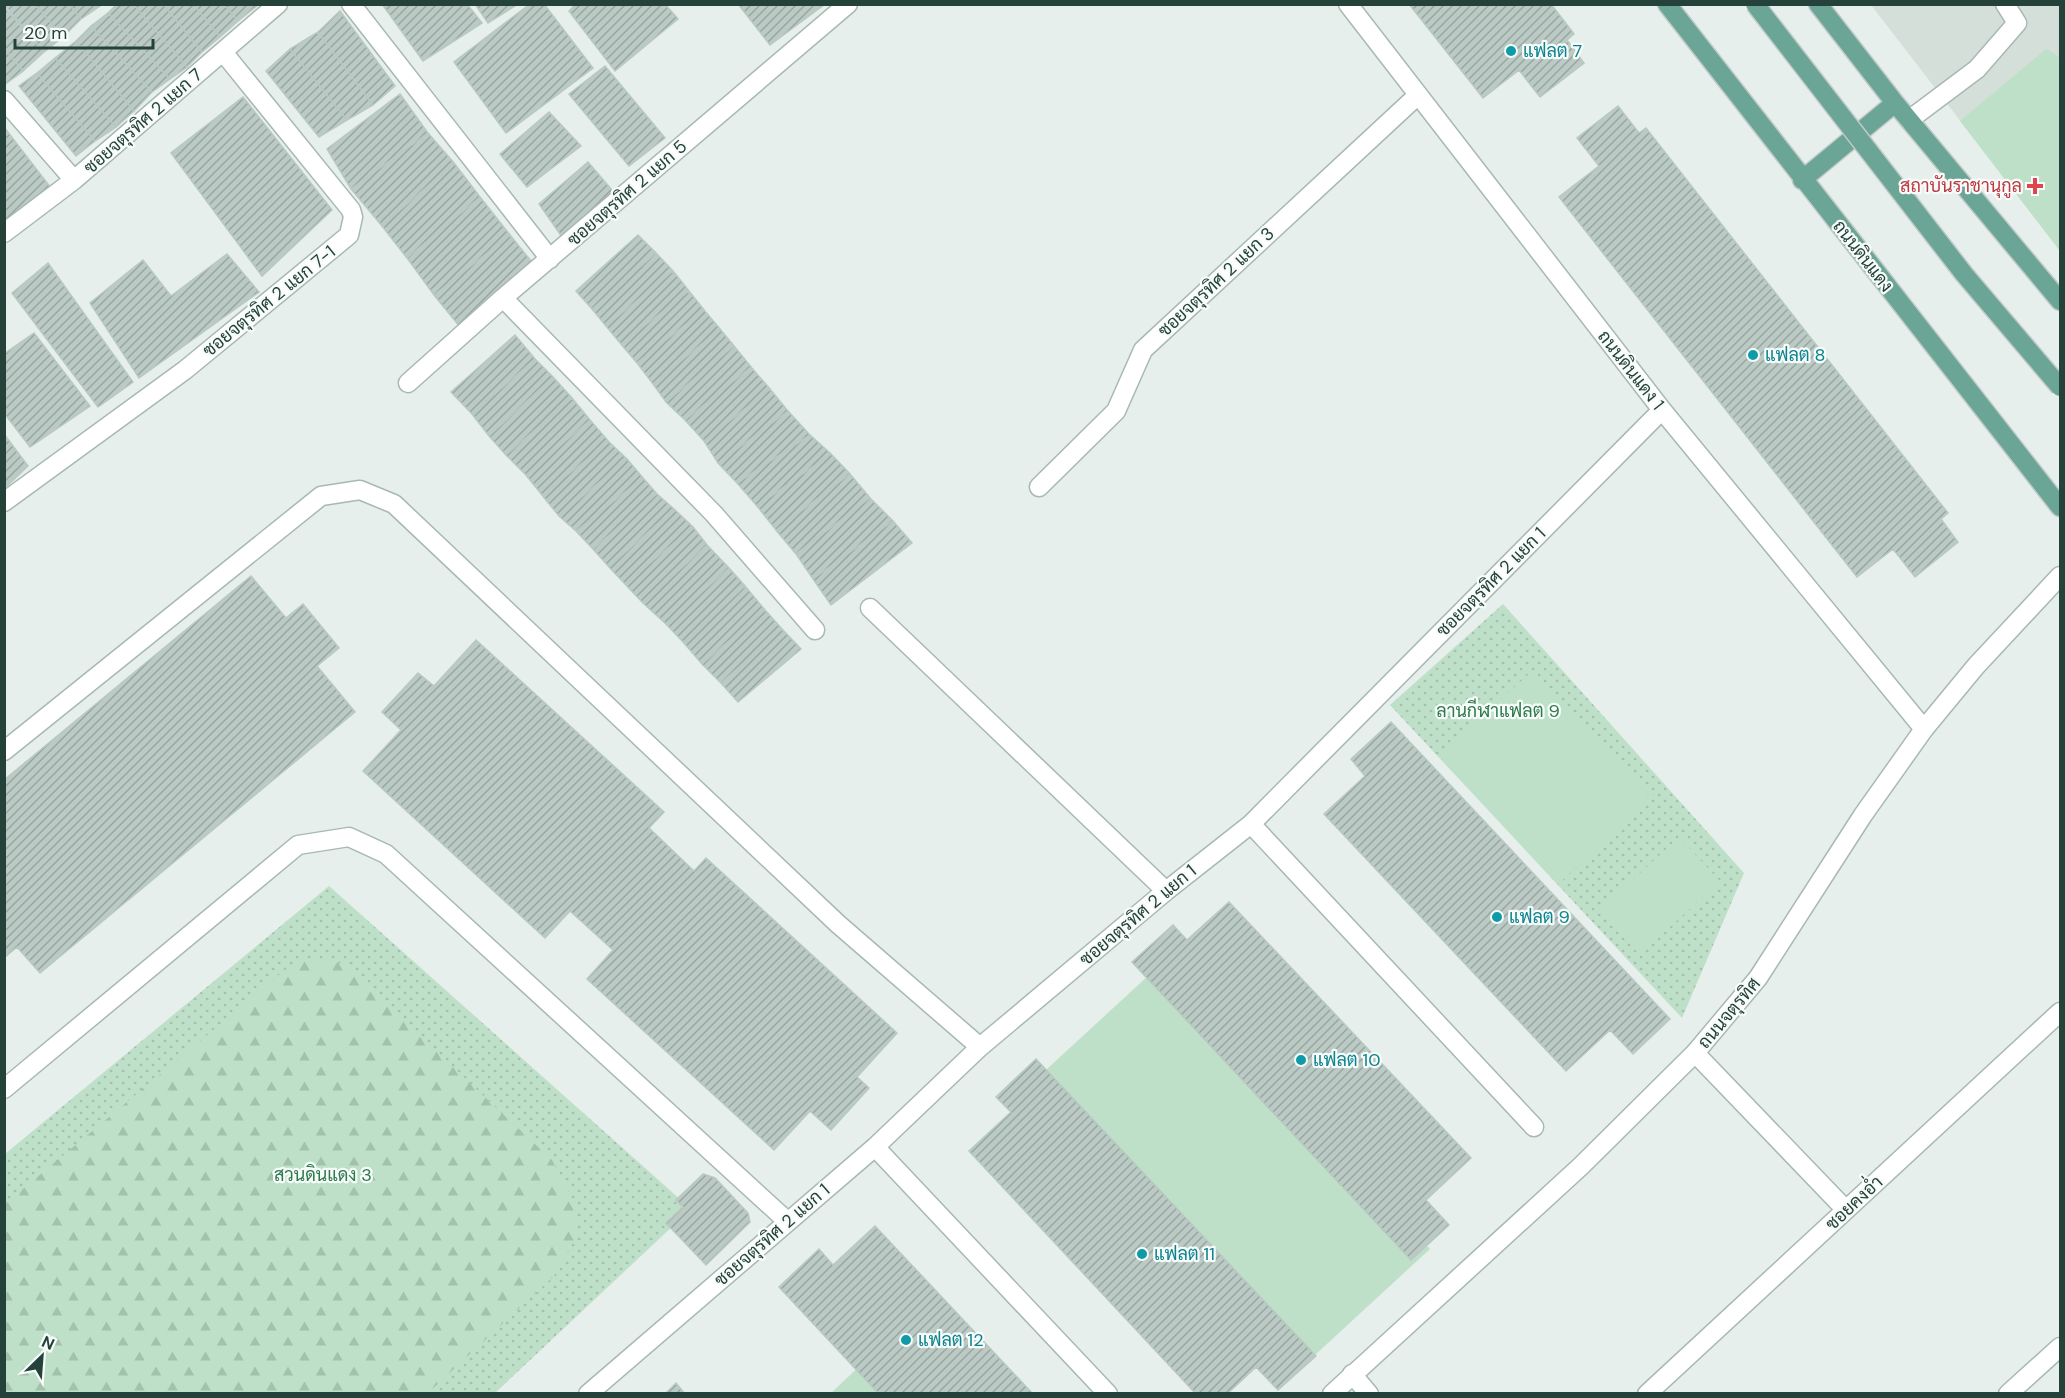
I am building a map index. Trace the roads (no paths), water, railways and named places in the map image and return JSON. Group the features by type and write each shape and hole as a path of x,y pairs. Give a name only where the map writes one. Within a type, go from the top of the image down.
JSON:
{"main road":[{"name":"ถนนดินแดง","path":"1667,4 1802,180 2061,507"},
{"path":"1755,4 1964,274 2061,387"},
{"path":"1818,4 1909,120 2061,301"},
{"path":"1802,180 1896,103"}],"street":[{"name":"ซอยจตุรทิศ 2 แยก 7","path":"4,233 74,180 278,4"},
{"path":"351,4 550,259"},
{"name":"ซอยจตุรทิศ 2 แยก 5","path":"408,383 503,298 848,4"},
{"name":"ถนนดินแดง 1","path":"1348,4 1662,410 1924,729"},
{"path":"1909,120 1977,69 2017,23 2005,4"},
{"name":"ซอยจตุรทิศ 2 แยก 7-1","path":"4,502 185,370 349,235 353,217 351,210 223,52"},
{"name":"ซอยจตุรทิศ 2 แยก 3","path":"1039,487 1116,411 1143,350 1418,95"},
{"path":"4,100 74,180"},
{"path":"503,298 714,514 815,630"},
{"name":"ซอยจตุรทิศ 2 แยก 1","path":"588,1394 875,1147 980,1047 1166,891 1251,824 1662,410"},
{"path":"4,751 321,496 360,490 394,504 838,924 980,1047"},
{"name":"ถนนจตุรทิศ","path":"1332,1394 1581,1166 1695,1053 1758,978 1863,815 1924,729 1976,666 2061,576"},
{"path":"870,608 1166,891"},
{"path":"1251,824 1534,1127"},
{"path":"4,1089 298,845 349,837 386,854 787,1221"},
{"name":"ซอยคงอ่ำ","path":"1647,1394 2061,1012"},
{"path":"1695,1053 1846,1210"},
{"path":"875,1147 1108,1394"},
{"path":"2008,1394 2061,1347"},
{"path":"1352,1374 1370,1394"}],"place":[{"name":"แฟลต 7","path":"1511,51"},
{"name":"สถาบันราชานุกูล","path":"2035,186"},
{"name":"แฟลต 8","path":"1753,355"},
{"name":"แฟลต 9","path":"1497,917"},
{"name":"แฟลต 10","path":"1301,1060"},
{"name":"แฟลต 11","path":"1142,1254"},
{"name":"แฟลต 12","path":"906,1340"}],"park label":[{"name":"ลานกีฬาแฟลต 9","path":"1498,711"},
{"name":"สวนดินแดง 3","path":"323,1175"}]}
